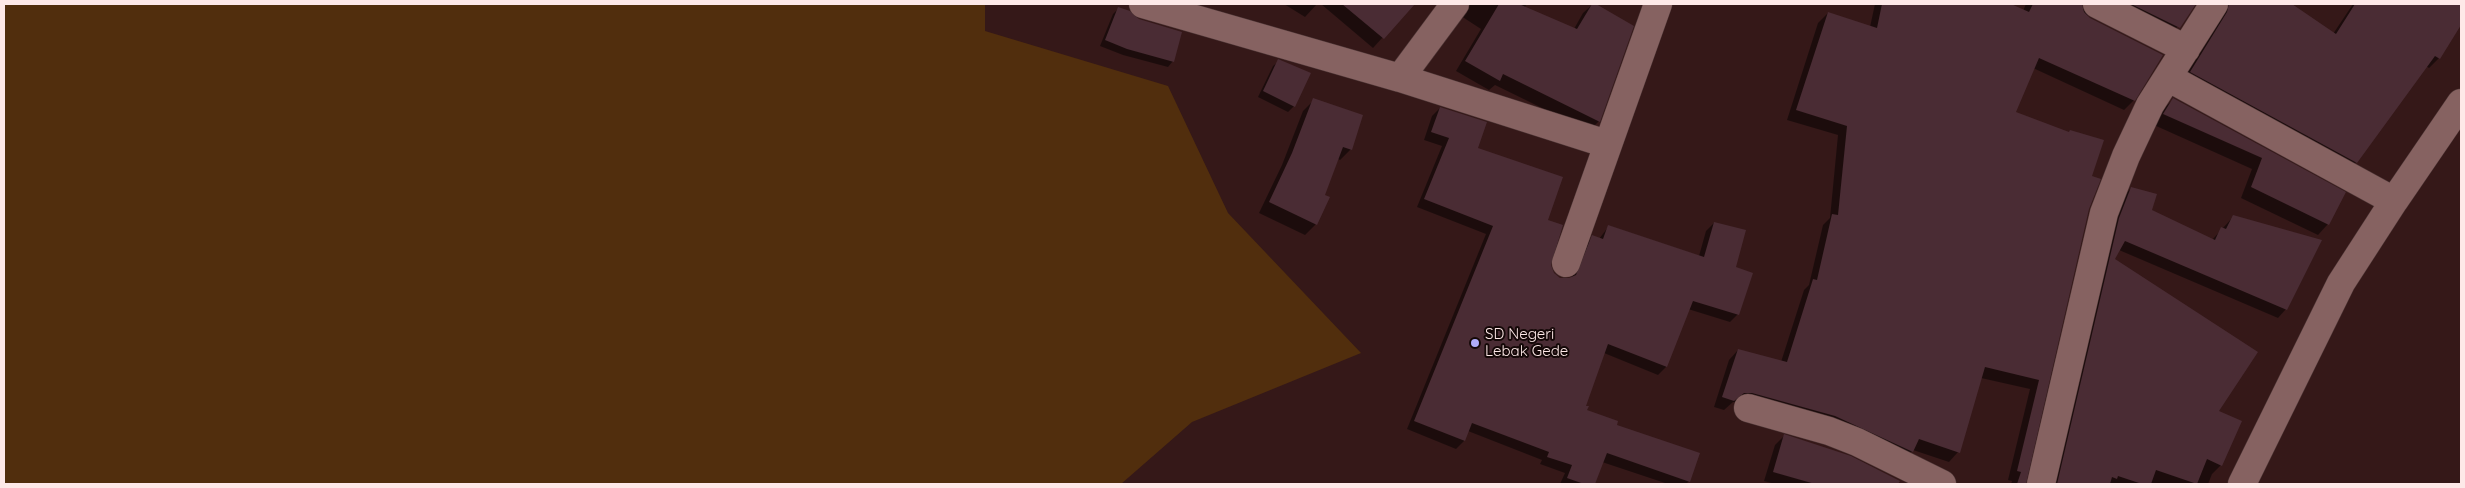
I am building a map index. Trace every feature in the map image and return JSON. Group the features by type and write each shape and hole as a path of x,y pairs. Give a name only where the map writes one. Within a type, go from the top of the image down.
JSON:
{"street":[{"path":"1143,4 1400,78 1607,144"},
{"path":"1400,78 1455,4"},
{"path":"1566,263 1658,4"},
{"path":"2097,4 2186,49"},
{"path":"2041,484 2104,213 2126,156 2150,105 2169,78 2214,4"},
{"path":"2169,78 2394,201"},
{"path":"2242,484 2341,283 2461,103"},
{"path":"1748,408 1836,434 1942,484"}],"shaded area":[{"path":"4,4 985,4 985,31 1168,86 1228,213 1361,353 1192,422 1121,484 4,484"}],"building":[{"path":"1342,4 1415,4 1384,39"},
{"path":"1499,4 1519,4 1577,29 1592,4 1596,4 1634,26 1600,122 1503,74 1500,81 1465,61"},
{"path":"1882,4 2011,4 2029,12 2033,4 2082,4 2084,12 2090,18 2163,55 2135,101 2039,58 2016,112 2069,132 2070,130 2104,140 2092,176 2101,179 2089,209 2026,484 2017,484 2021,472 2017,471 2039,380 1985,367 1960,453 1919,439 1913,452 1835,416 1752,393 1744,393 1734,401 1722,397 1738,349 1787,362 1813,279 1817,280 1832,214 1838,215 1847,126 1796,110 1828,12 1877,28"},
{"path":"2131,4 2196,4 2180,28"},
{"path":"2229,4 2292,4 2336,34 2355,4 2461,4 2461,25 2440,59 2435,56 2357,163 2190,72 2227,12"},
{"path":"1118,7 1130,11 1139,19 1182,32 1174,62 1127,49 1105,40"},
{"path":"1278,59 1311,73 1295,107 1263,91"},
{"path":"1313,98 1363,115 1352,150 1343,147 1325,195 1330,197 1317,225 1269,202 1292,153"},
{"path":"2173,98 2346,192 2329,225 2251,187 2262,158 2163,114"},
{"path":"1440,107 1487,122 1478,148 1563,177 1548,220 1563,225 1551,265 1554,273 1560,278 1569,278 1576,275 1592,235 1603,239 1608,225 1704,257 1714,222 1746,230 1736,267 1753,273 1739,315 1693,301 1667,367 1608,344 1586,406 1589,406 1587,410 1618,421 1617,425 1700,453 1690,482 1607,453 1595,484 1584,484 1567,478 1572,465 1547,457 1549,452 1472,423 1465,441 1414,421 1493,226 1424,199 1449,138 1431,132"},
{"path":"2131,187 2157,194 2152,210 2215,240 2221,227 2226,229 2233,215 2322,240 2287,310 2125,241 2115,259 2258,352 2219,411 2242,421 2222,466 2207,459 2197,484 2156,470 2151,484 2142,484 2118,476 2117,479 2112,477 2110,484 2057,484 2119,218"},
{"path":"1784,434 1851,456 1900,481 1898,484 1815,484 1773,472"}],"place":[{"name":"SD Negeri Lebak Gede","path":"1475,343"}]}
